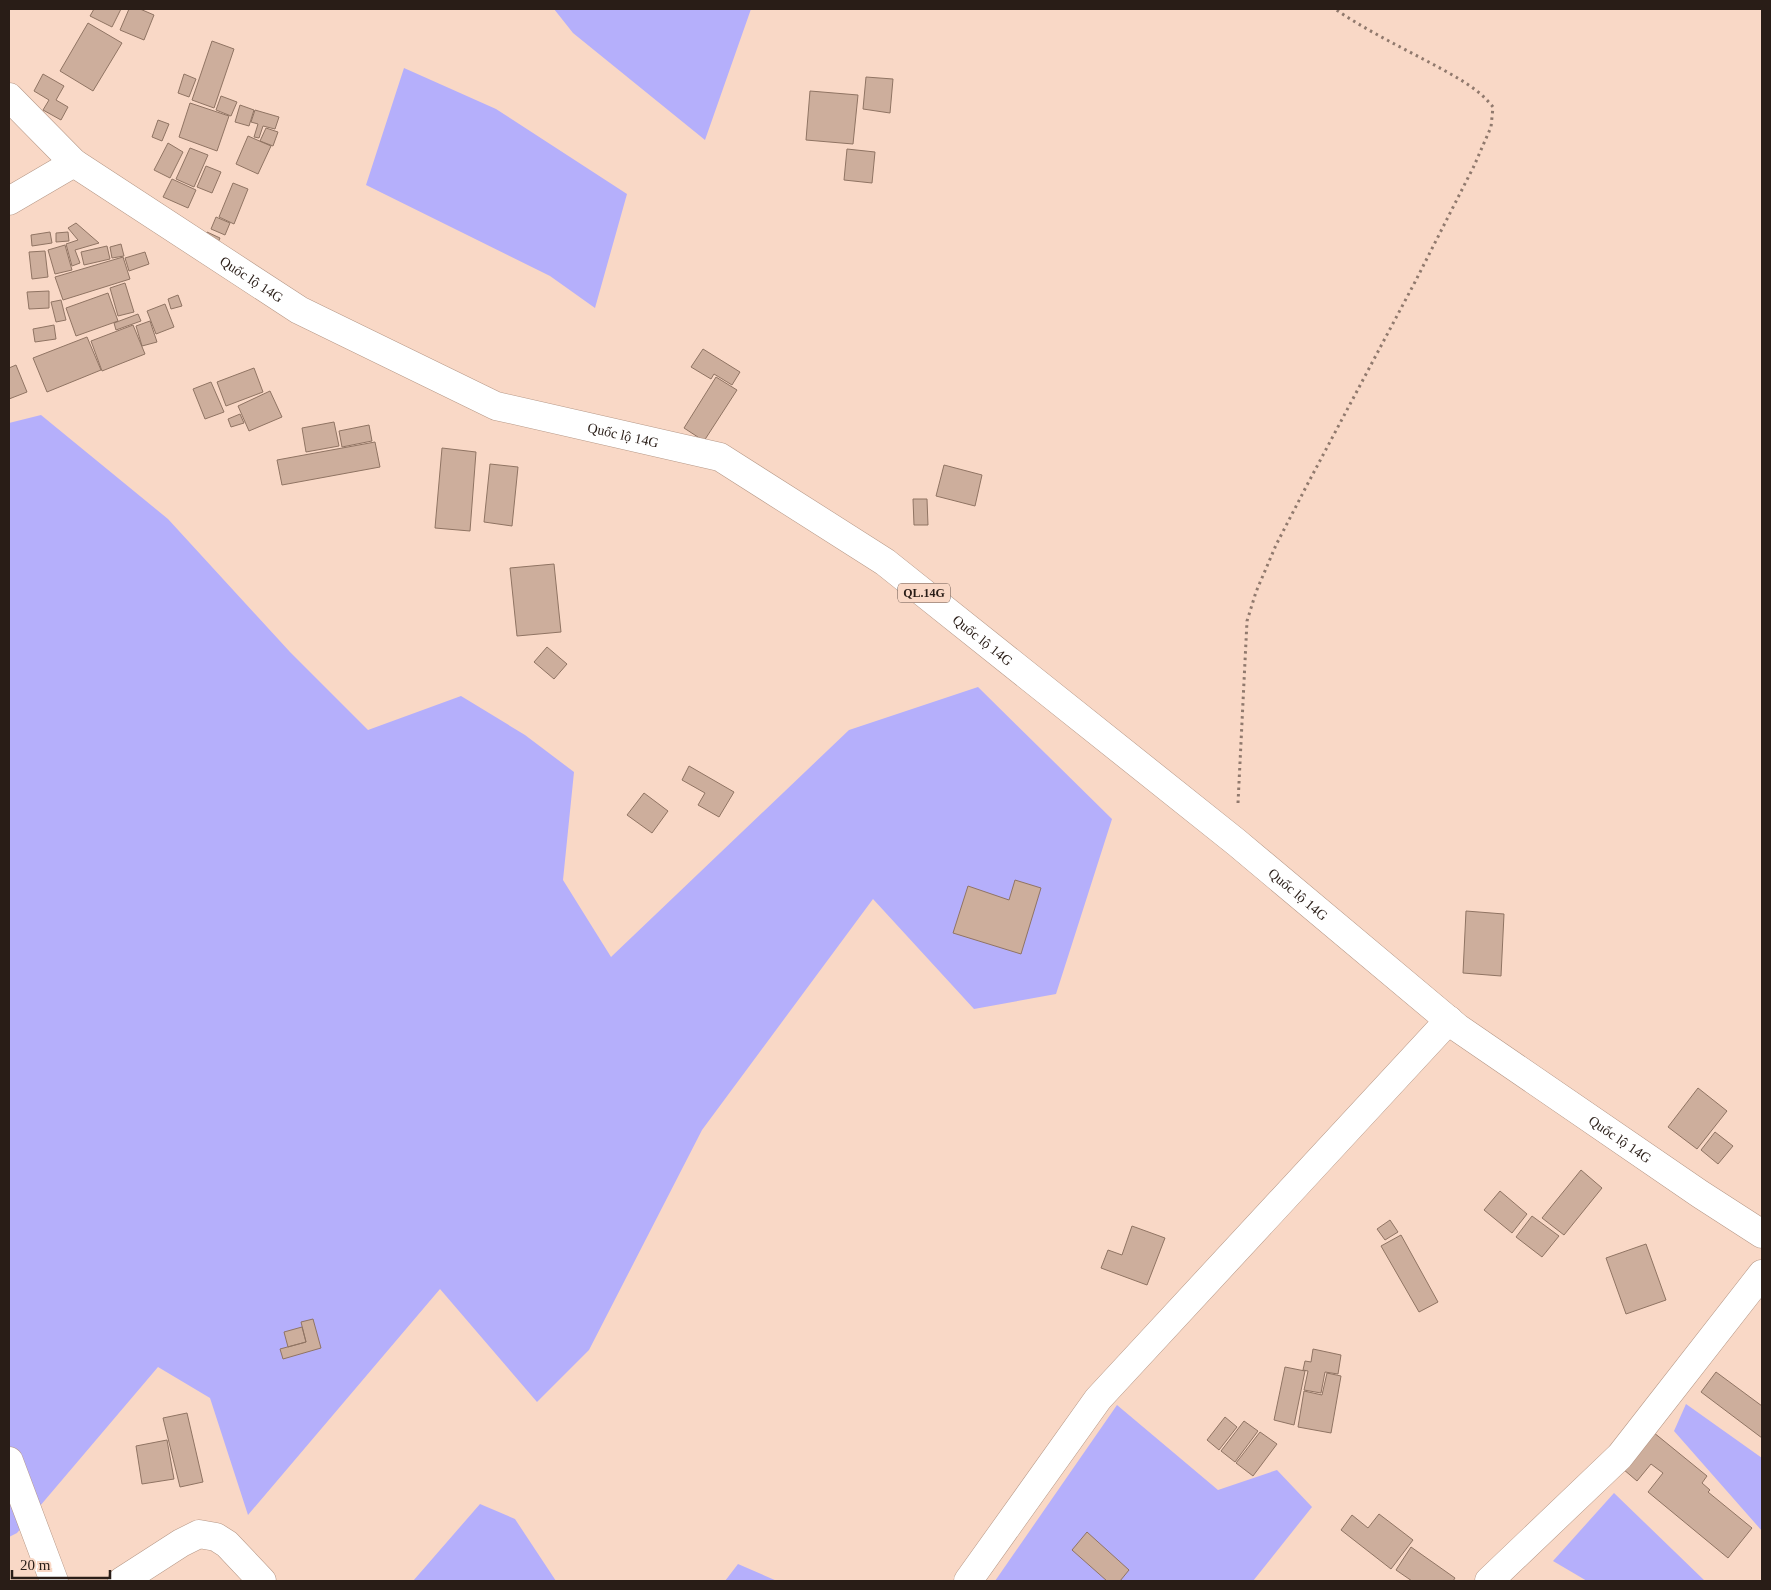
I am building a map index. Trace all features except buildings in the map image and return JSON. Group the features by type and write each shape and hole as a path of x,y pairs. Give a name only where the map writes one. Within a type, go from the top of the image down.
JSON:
{"main road":[{"name":"Quốc lộ 14G","path":"9,96 74,163 299,310 496,406 720,457 885,562 1236,842 1449,1020 1700,1194 1762,1234"},
{"path":"9,201 74,163"},
{"path":"968,1581 1098,1399 1449,1020"},
{"path":"1489,1581 1620,1456 1762,1274"},
{"path":"9,1461 54,1581"},
{"path":"122,1581 198,1534 216,1537 227,1544 262,1581"}],"path":[{"path":"1236,842 1245,643 1247,621 1256,592 1276,545 1415,282 1474,166 1491,127 1493,107 1486,98 1454,76 1362,26 1335,9"}],"shaded area":[{"path":"554,9 751,9 705,140 573,33"},
{"path":"404,68 496,109 627,194 595,308 550,276 366,185"},
{"path":"41,415 168,519 290,652 368,730 461,696 525,735 574,772 563,880 611,957 849,730 978,687 1112,819 1056,994 974,1009 873,899 702,1130 589,1350 537,1402 440,1289 248,1515 210,1398 158,1367 17,1533 9,1537 9,423"},
{"path":"1686,1404 1762,1458 1762,1531 1674,1431"},
{"path":"1117,1405 1218,1490 1277,1470 1312,1507 1253,1581 995,1581"},
{"path":"1614,1493 1705,1581 1587,1581 1553,1561"},
{"path":"480,1504 515,1519 556,1581 413,1581"},
{"path":"738,1564 777,1581 725,1581"}]}
